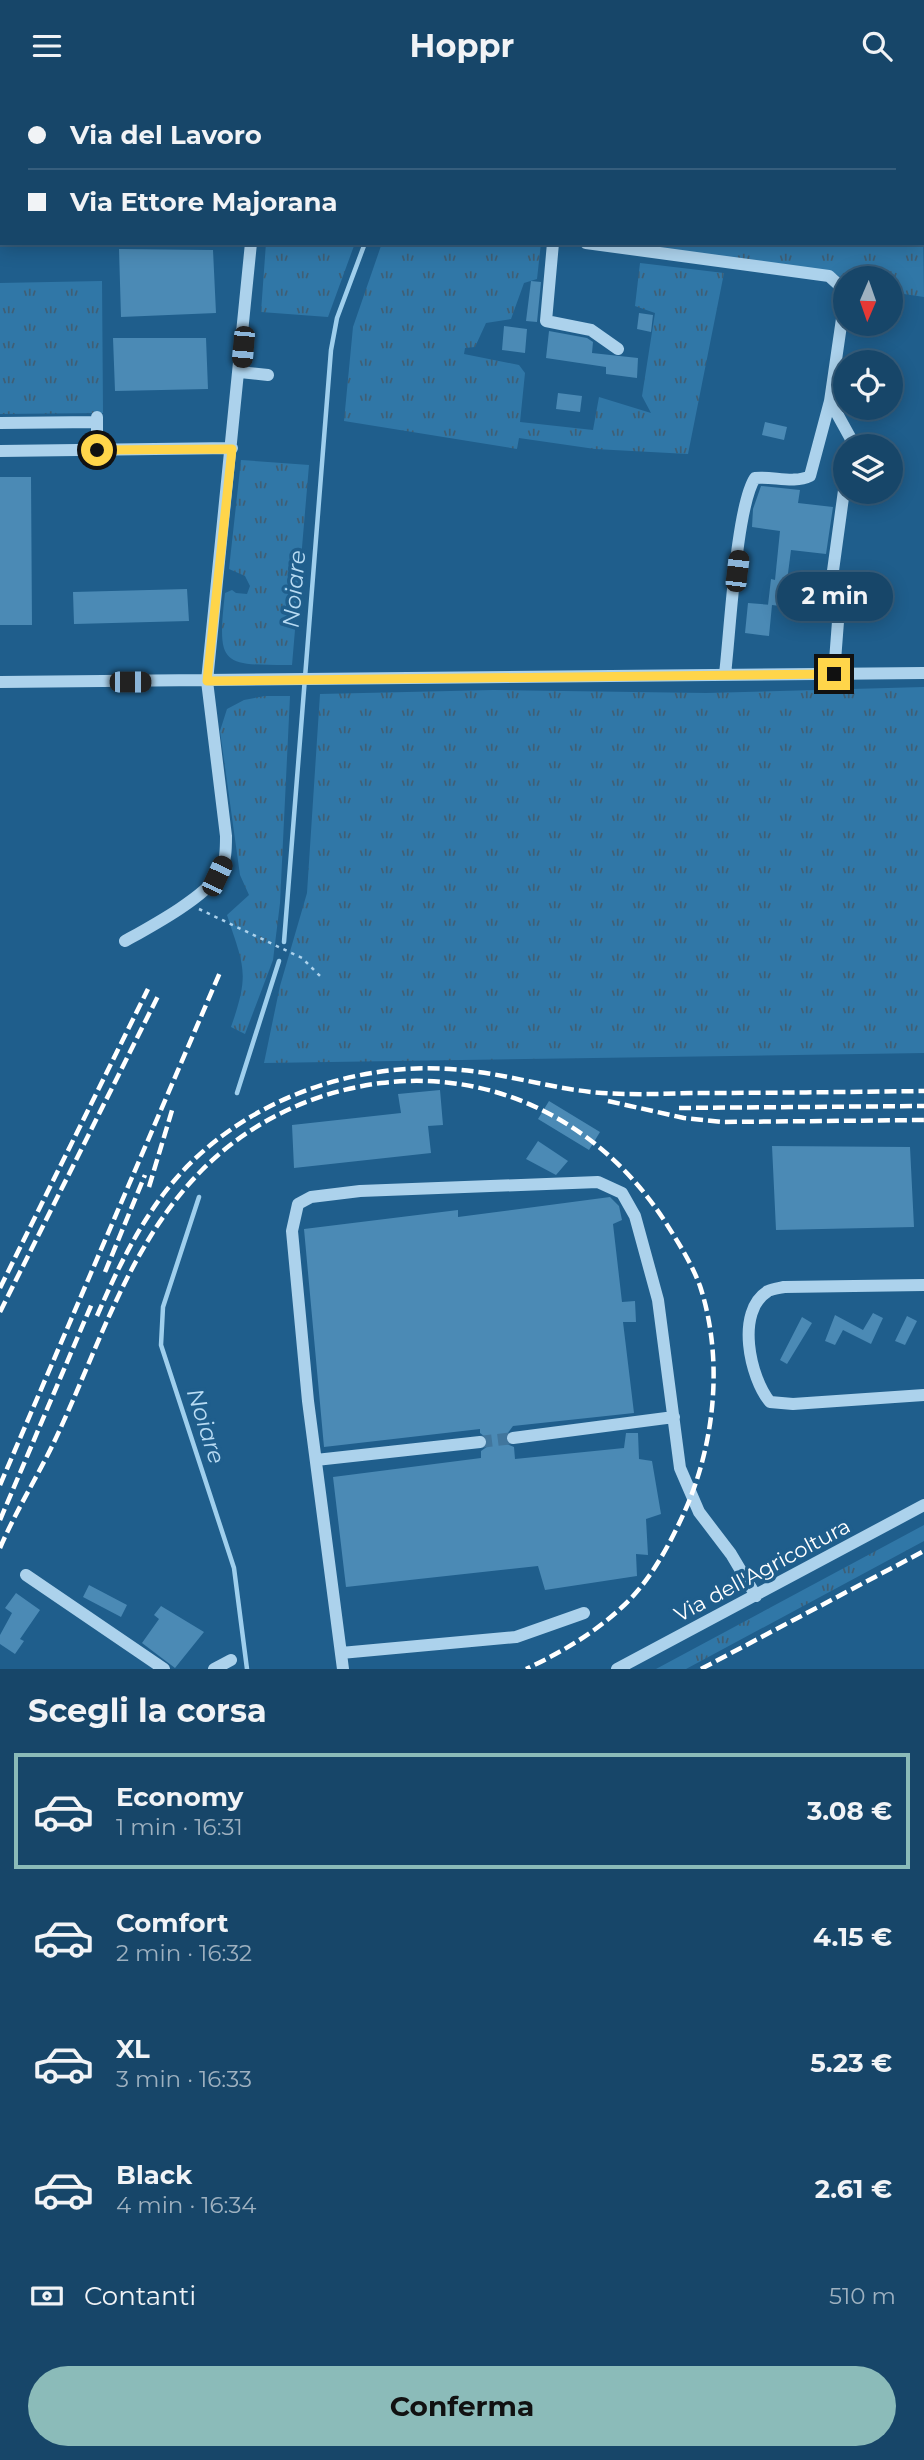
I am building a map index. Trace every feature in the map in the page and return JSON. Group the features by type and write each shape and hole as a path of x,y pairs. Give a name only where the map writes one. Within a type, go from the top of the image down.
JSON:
{"street":[{"path":"125,941 173,913 217,876 226,849 207,681 251,245"},
{"path":"554,245 546,321 591,330 618,349"},
{"path":"601,245 829,276 840,286 845,298 830,401 810,476 800,481 774,476 755,478 751,484 743,519 725,674"},
{"path":"240,373 268,375"},
{"path":"830,401 848,434"},
{"path":"0,423 97,419 97,450"},
{"path":"0,451 232,449"},
{"path":"834,674 841,582 832,578 842,504"},
{"path":"0,682 924,673"},
{"path":"343,1669 316,1460 292,1231 293,1214 298,1204 311,1197 598,1182 622,1193 635,1216 658,1300 680,1468 692,1496 756,1596"},
{"path":"924,1285 784,1286 768,1291 756,1304 749,1333 750,1361 761,1391 770,1402 793,1404 924,1395"},
{"path":"513,1438 674,1417"},
{"path":"316,1460 480,1442"},
{"name":"Via dell'Agricoltura","path":"617,1669 924,1505"},
{"path":"26,1575 164,1669"},
{"path":"341,1653 516,1637 584,1613"},
{"path":"214,1669 231,1660"}],"path":[{"path":"188,900 226,924 302,958 320,976"}],"green space":[{"path":"266,245 354,245 328,317 261,312"},
{"path":"381,245 541,245 537,279 524,283 511,319 486,323 475,347 465,348 464,354 519,365 525,373 520,422 593,430 599,397 651,413 642,396 655,313 635,306 640,263 724,273 688,454 595,449 519,438 517,449 344,421 353,327"},
{"path":"637,245 923,245 924,297 903,294 903,266 833,266 833,274"},
{"path":"102,281 103,413 0,414 0,283"},
{"path":"241,460 309,465 292,665 237,661 229,656 224,648 222,635 225,593 232,590 247,594 250,586 245,576 229,569"},
{"path":"924,687 924,1053 264,1063 280,986 307,893 320,694 494,690 706,693"},
{"path":"265,696 290,696 280,903 273,960 245,1034 231,1027 243,982 241,959 227,915 249,895 240,875 220,731 227,709 244,700"},
{"path":"924,1525 924,1541 686,1669 656,1669"}],"building":[{"path":"119,249 213,250 216,313 121,317"},
{"path":"531,281 541,282 537,322 526,321"},
{"path":"639,313 653,315 651,332 637,329"},
{"path":"504,326 527,329 525,353 502,350"},
{"path":"549,331 587,338 593,342 592,353 638,358 637,378 606,374 606,367 546,358"},
{"path":"113,338 206,338 208,389 115,391"},
{"path":"558,393 582,396 580,412 556,409"},
{"path":"765,422 787,427 784,440 762,435"},
{"path":"0,477 31,477 32,625 0,625"},
{"path":"761,486 800,490 798,503 833,507 826,554 791,550 787,581 806,583 804,609 772,605 769,636 745,633 748,603 768,605 771,579 775,580 780,531 752,527 753,509"},
{"path":"187,589 189,621 74,624 73,592"},
{"path":"440,1090 443,1125 428,1126 431,1153 294,1168 292,1125 401,1113 398,1094"},
{"path":"549,1101 600,1132 589,1150 538,1119"},
{"path":"538,1141 568,1161 556,1175 526,1159"},
{"path":"772,1146 910,1147 914,1227 776,1230"},
{"path":"610,1197 619,1206 622,1220 613,1224 622,1302 635,1301 636,1322 623,1322 634,1413 513,1426 504,1438 507,1444 514,1447 515,1459 624,1448 626,1433 638,1433 639,1459 652,1461 661,1514 646,1519 648,1555 636,1554 637,1576 545,1590 538,1566 346,1587 333,1477 481,1458 481,1451 488,1446 489,1440 480,1433 480,1429 324,1447 304,1229 458,1210 458,1217"},
{"path":"873,1313 883,1318 871,1344 843,1330 835,1345 825,1341 835,1315 863,1330"},
{"path":"907,1316 917,1321 905,1345 895,1341"},
{"path":"802,1317 812,1323 787,1364 780,1360"},
{"path":"89,1585 127,1605 121,1617 83,1597"},
{"path":"16,1593 40,1610 20,1639 24,1641 15,1654 0,1644 0,1635 12,1613 5,1608"},
{"path":"161,1606 204,1632 175,1668 142,1643 159,1619 154,1615"}],"waterway":[{"name":"Noiare","path":"284,942 331,350 337,318 364,245"},
{"name":"Noiare","path":"237,1093 279,961"},
{"name":"Noiare","path":"199,1197 163,1307 161,1345 234,1568 247,1669"}],"tunnel":[{"path":"480,1442 513,1438"}],"railway":[{"path":"0,1485 221,970"},
{"path":"0,1288 148,989"},
{"path":"0,1312 159,994"},
{"path":"97,1316 119,1267 145,1221 165,1192 192,1162 256,1113 331,1082 370,1073 450,1069 613,1094 924,1091"},
{"path":"0,1548 54,1442 137,1259 177,1198 202,1170 262,1123 284,1111 331,1093 381,1083 424,1081 465,1085 505,1095 542,1110 577,1131 610,1156 639,1186 664,1220 693,1269 700,1286 712,1343 712,1402 703,1460 683,1515 664,1553 640,1588 610,1617 576,1642 526,1669"},
{"path":"608,1101 684,1118 723,1122 924,1120"},
{"path":"679,1108 924,1106"},
{"path":"149,1187 173,1107"},
{"path":"105,1272 145,1175"},
{"path":"0,1520 93,1301"},
{"path":"701,1669 924,1551"}],"route":[{"path":"97,450 232,449 207,681 834,674"}]}
